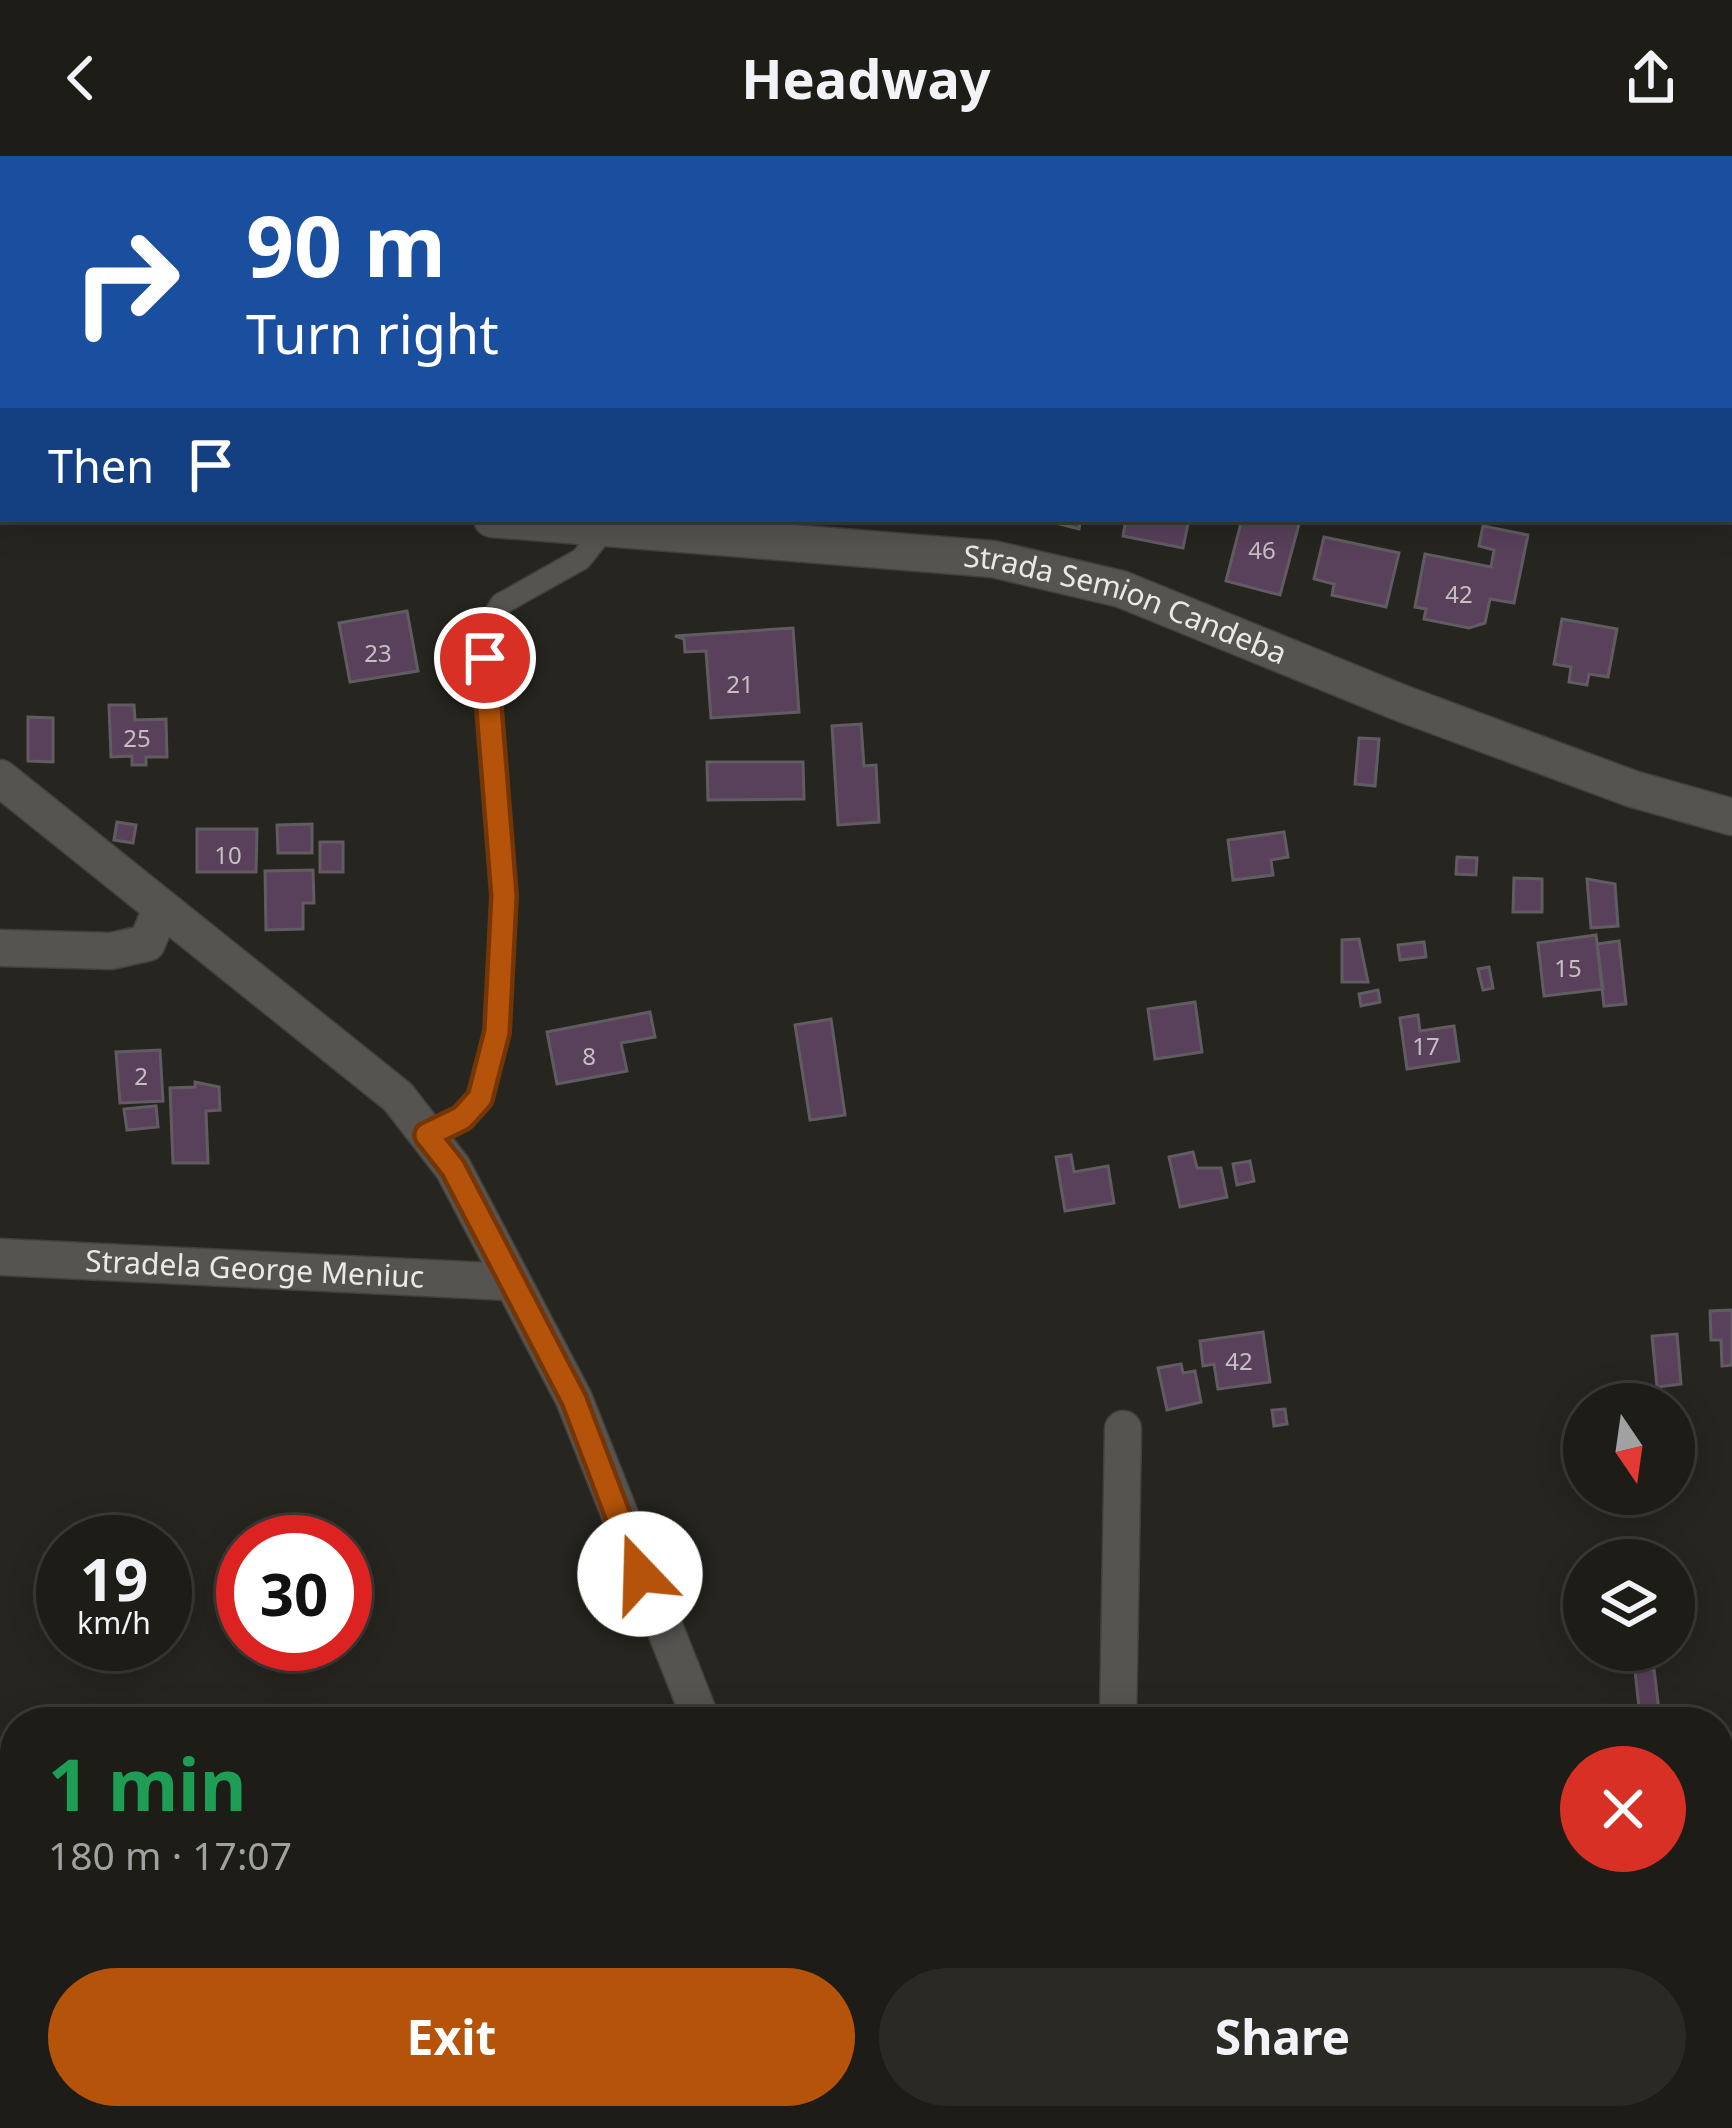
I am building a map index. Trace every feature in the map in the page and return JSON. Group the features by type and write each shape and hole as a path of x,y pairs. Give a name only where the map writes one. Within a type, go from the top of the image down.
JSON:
{"street":[{"name":"Strada Semion Candeba","path":"523,522 993,559 1121,589 1400,704 1634,789 1732,817"},
{"path":"0,778 398,1097 453,1168 508,1282 574,1400 696,1707"},
{"path":"0,948 111,951 147,943 160,909"},
{"name":"Stradela George Meniuc","path":"0,1257 508,1282"},
{"path":"1119,1707 1123,1429"}],"lane":[{"path":"427,1135 462,1118 480,1098 497,1032 504,896 484,688 486,628 501,604 581,560 604,530"}],"building":[{"path":"1052,522 1080,522 1079,529"},
{"path":"1125,522 1188,522 1183,548 1123,536"},
{"path":"1241,522 1299,524 1280,595 1226,581"},
{"path":"1483,526 1528,535 1514,603 1490,599 1485,623 1469,628 1424,619 1426,609 1415,607 1425,554 1491,567 1494,550 1479,546"},
{"path":"1324,537 1399,553 1386,607 1332,595 1334,584 1314,579"},
{"path":"407,611 418,671 350,682 339,623"},
{"path":"1562,619 1617,629 1608,677 1589,674 1587,685 1569,682 1571,667 1554,664"},
{"path":"793,628 799,712 711,718 706,651 685,652 684,639 675,636"},
{"path":"109,705 134,705 135,720 166,719 167,757 146,757 146,765 132,765 132,756 111,757"},
{"path":"28,717 53,718 53,762 28,761"},
{"path":"861,724 864,766 876,765 879,822 838,825 832,726"},
{"path":"1359,738 1379,739 1375,786 1355,784"},
{"path":"707,762 803,762 804,799 708,800"},
{"path":"117,822 136,825 133,843 114,840"},
{"path":"312,824 312,853 278,853 277,825"},
{"path":"197,829 257,829 256,872 197,872"},
{"path":"1284,832 1288,857 1271,860 1273,875 1233,880 1228,840"},
{"path":"320,842 343,842 343,872 320,872"},
{"path":"1457,857 1477,858 1476,875 1456,874"},
{"path":"313,870 314,903 303,903 303,929 266,930 265,871"},
{"path":"1514,878 1542,879 1542,912 1513,912"},
{"path":"1587,879 1615,884 1618,926 1591,928"},
{"path":"1596,935 1603,989 1544,996 1538,943"},
{"path":"1359,939 1368,982 1342,982 1342,940"},
{"path":"1619,941 1626,1004 1604,1006 1597,944"},
{"path":"1424,942 1426,957 1400,960 1398,945"},
{"path":"1489,967 1493,988 1483,990 1478,969"},
{"path":"1378,990 1380,1002 1361,1006 1359,994"},
{"path":"1195,1002 1202,1052 1155,1059 1148,1009"},
{"path":"650,1012 655,1037 621,1043 627,1071 557,1084 547,1032"},
{"path":"1418,1015 1420,1031 1454,1026 1459,1061 1407,1069 1400,1018"},
{"path":"831,1019 845,1115 810,1120 795,1025"},
{"path":"160,1050 163,1101 120,1103 116,1052"},
{"path":"195,1082 219,1087 220,1110 206,1111 208,1163 173,1163 170,1088 195,1087"},
{"path":"156,1106 158,1127 127,1130 124,1109"},
{"path":"1193,1152 1197,1168 1221,1168 1227,1197 1180,1207 1169,1157"},
{"path":"1071,1155 1074,1172 1108,1166 1114,1203 1065,1211 1056,1157"},
{"path":"1250,1161 1254,1181 1237,1185 1233,1164"},
{"path":"1732,1310 1732,1365 1722,1366 1721,1340 1711,1340 1710,1311"},
{"path":"1263,1332 1270,1382 1218,1389 1214,1364 1203,1366 1200,1341"},
{"path":"1677,1334 1681,1383 1657,1383 1652,1336"},
{"path":"1181,1364 1183,1373 1195,1371 1201,1402 1167,1410 1158,1368"},
{"path":"1285,1409 1287,1424 1274,1426 1272,1410"},
{"path":"1635,1671 1654,1671 1659,1707 1639,1707"}],"route":[{"path":"485,658 504,896 497,1032 480,1098 462,1118 427,1135 453,1168 508,1282 574,1400 640,1574"}]}
